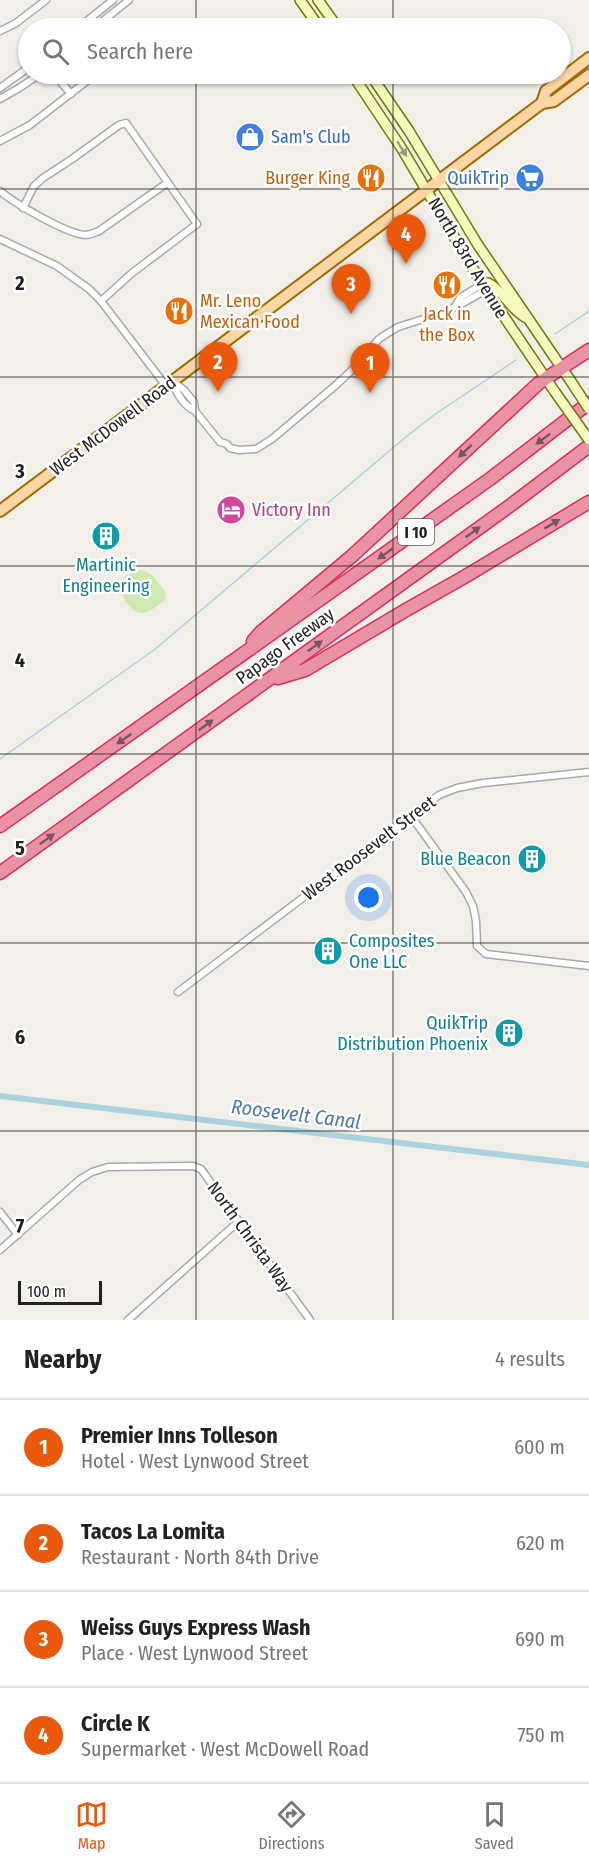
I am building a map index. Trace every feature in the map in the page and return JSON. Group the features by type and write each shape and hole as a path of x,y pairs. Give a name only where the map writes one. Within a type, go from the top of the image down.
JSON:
{"highway":[{"path":"241,656 261,632 352,556 546,378 589,350"},
{"name":"Papago Freeway","path":"0,826 490,479 589,403"},
{"name":"Papago Freeway","path":"0,873 511,505 589,446"},
{"path":"268,680 305,670 589,502"}],"main road":[{"path":"313,18 303,4 316,0 330,18"},
{"name":"West McDowell Road","path":"571,72 589,58"},
{"name":"West McDowell Road","path":"0,511 542,102 554,101 589,75"},
{"name":"North 83rd Avenue","path":"359,84 391,130 484,287 589,440"},
{"name":"North 83rd Avenue","path":"376,84 478,244 589,409"},
{"name":"West McDowell Road","path":"542,102 546,91 555,84"},
{"path":"484,287 488,283 494,286 515,311 527,318"}],"street":[{"path":"23,18 46,0"},
{"path":"90,18 113,0"},
{"path":"106,18 129,0"},
{"path":"0,31 18,21"},
{"path":"0,88 18,75"},
{"path":"0,99 26,84"},
{"path":"62,84 71,94"},
{"path":"0,141 30,125 84,84"},
{"path":"23,208 34,186 119,125 126,123 197,224 132,273 101,301"},
{"path":"0,191 23,208 78,234 88,236 99,231 168,183"},
{"path":"0,240 57,266 89,289 170,384 184,390 194,402 195,411 220,442 227,444 230,448 246,451 256,449 272,439 346,376 375,343 388,333 404,325 434,316 455,305 460,298 484,287"},
{"name":"West Roosevelt Street","path":"178,992 439,795 457,788 483,783 589,772"},
{"path":"411,816 466,892 476,921 477,946 486,954 589,966"},
{"name":"North Christa Way","path":"18,1235 79,1180 92,1172 108,1167 193,1166 201,1169 310,1320"},
{"path":"0,1212 18,1235 0,1250"},
{"path":"128,1320 239,1221"}],"green space":[{"path":"138,570 151,574 166,593 165,600 144,613 137,612 131,607 123,594 124,579 129,573"}],"waterway":[{"path":"555,334 589,311"},
{"path":"0,759 154,650 407,436 516,360"},
{"name":"Roosevelt Canal","path":"0,1096 589,1165"}],"place":[{"name":"Sam's Club","path":"250,137"},
{"name":"Burger King","path":"371,178"},
{"name":"QuikTrip","path":"530,178"},
{"name":"Circle K","path":"406,264"},
{"name":"Jack in the Box","path":"447,285"},
{"name":"Mr. Leno Mexican Food","path":"179,311"},
{"name":"Weiss Guys Express Wash","path":"351,314"},
{"name":"Tacos La Lomita","path":"218,392"},
{"name":"Premier Inns Tolleson","path":"370,393"},
{"name":"Victory Inn","path":"231,510"},
{"name":"Martinic Engineering","path":"106,536"},
{"name":"Blue Beacon","path":"532,859"},
{"name":"Composites One LLC","path":"328,951"},
{"name":"QuikTrip Distribution Phoenix","path":"509,1033"}]}
